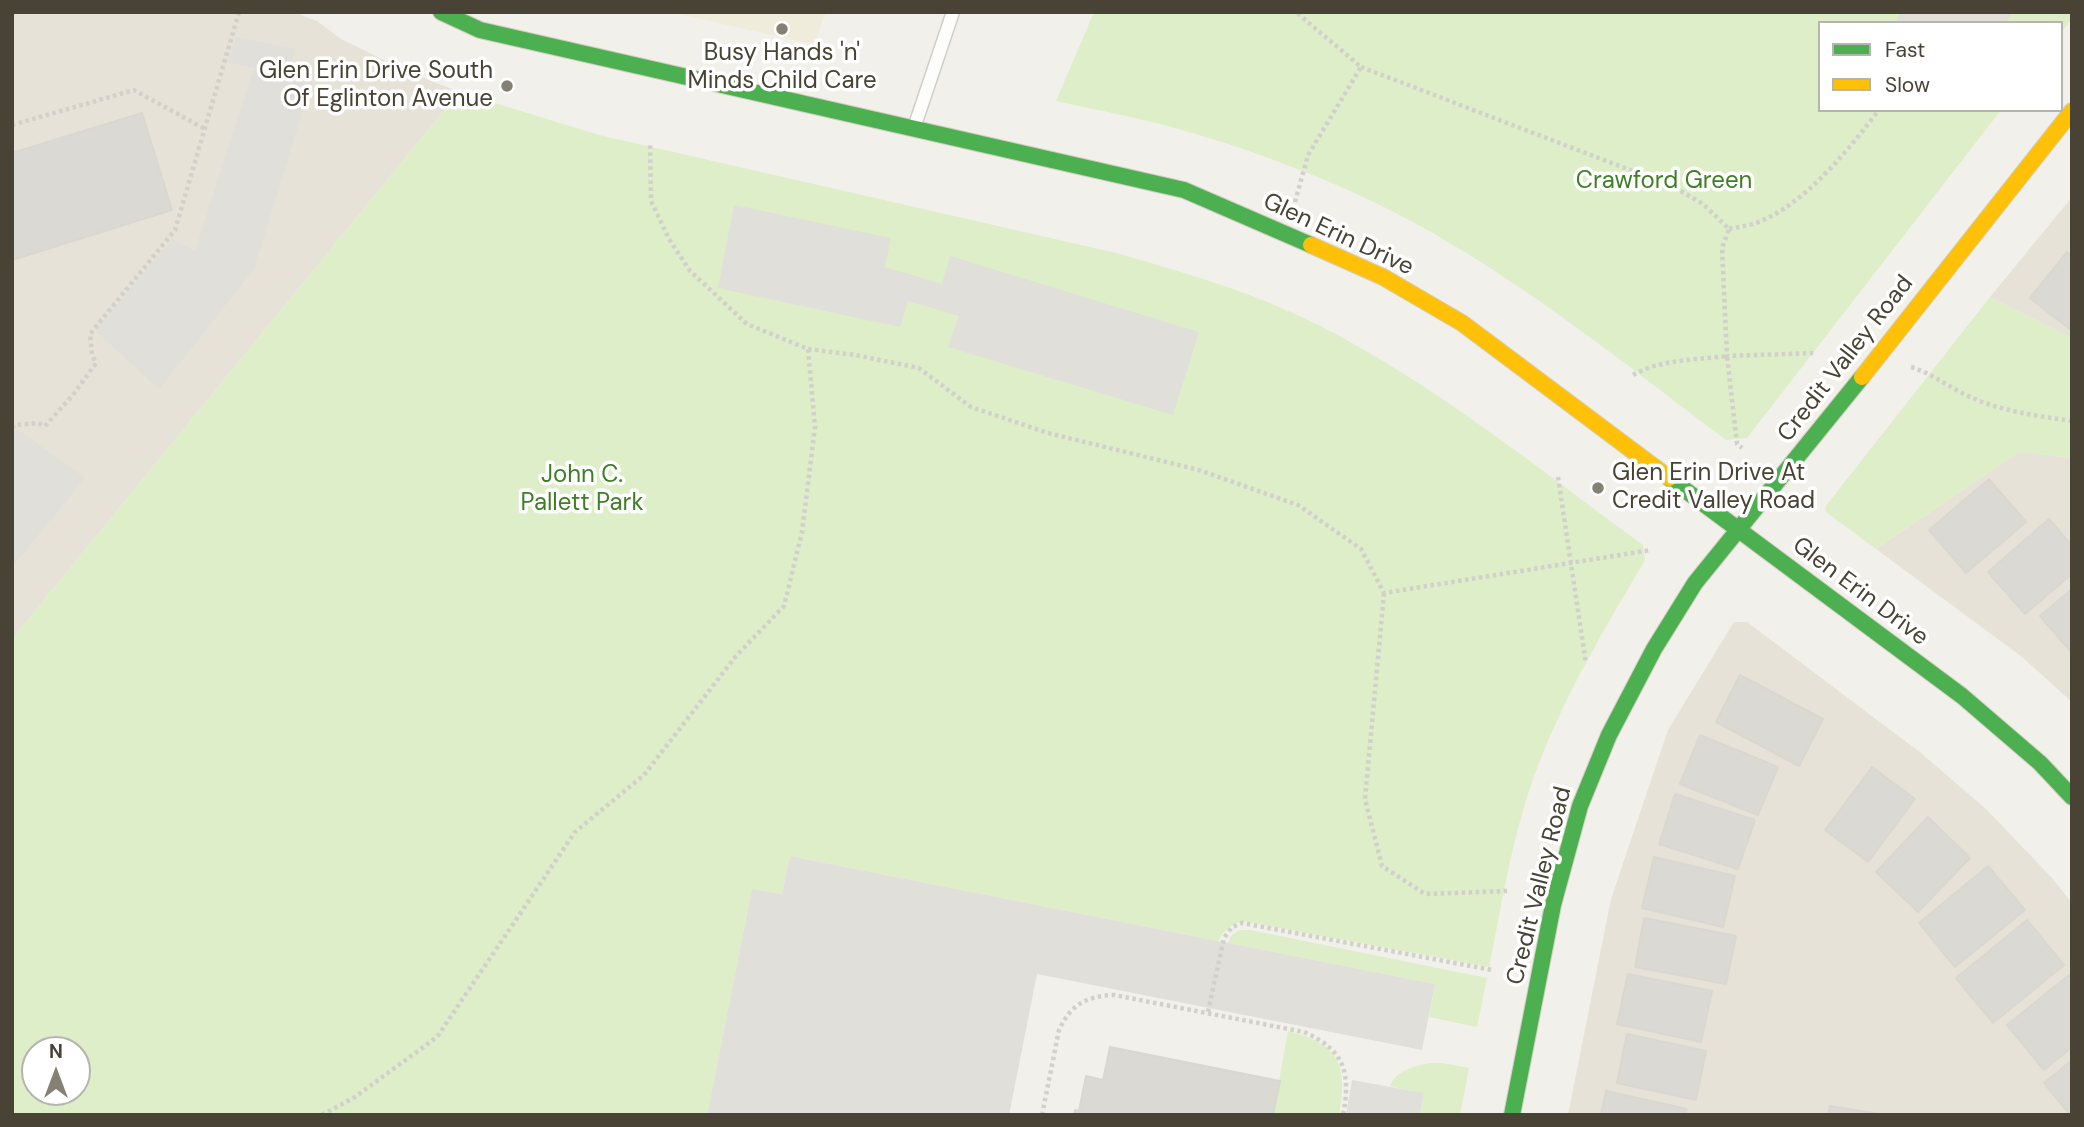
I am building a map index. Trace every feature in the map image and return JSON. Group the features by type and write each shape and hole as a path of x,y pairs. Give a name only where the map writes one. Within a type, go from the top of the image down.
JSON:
{"street":[{"name":"Glen Erin Drive","path":"441,12 480,30 1184,190 1382,277 1462,323 1962,696 2040,762 2072,797"},
{"name":"Credit Valley Road","path":"1512,1115 1553,905 1580,806 1609,735 1654,649 1695,583 1782,478 2072,111"}],"lane":[{"path":"913,129 953,12"}],"path":[{"path":"12,428 15,425 38,423 45,426 72,396 96,363 92,355 90,334 175,230 239,12"},
{"path":"1296,12 1361,67 1672,186 1703,204 1729,229"},
{"path":"1286,235 1307,155 1361,67"},
{"path":"12,125 134,90 205,129"},
{"path":"1729,229 1756,223 1788,205 1841,159 1877,112"},
{"path":"650,143 651,201 670,239 690,271 747,324 808,349 919,368 971,407 1048,433 1199,470 1298,505 1361,549 1384,593 1364,799 1382,866 1425,894 1507,891"},
{"path":"1729,229 1722,248 1727,356 1737,444 1742,448"},
{"path":"322,1115 355,1097 437,1037 575,832 644,775 736,656 784,606 802,531 815,427 808,349"},
{"path":"1633,375 1646,368 1668,363 1727,356 1816,353"},
{"path":"1877,355 1927,372 1977,400 2019,412 2072,421"},
{"path":"1558,477 1587,664"},
{"path":"1384,593 1651,550"},
{"path":"1208,1012 1224,938 1232,928 1242,923 1492,970"},
{"path":"1042,1115 1059,1030 1072,1008 1080,1001 1100,995 1128,996 1208,1012 1304,1032 1322,1040 1337,1054 1344,1069 1347,1092 1343,1115"}],"shaded area":[{"path":"12,12 293,12 317,21 341,39 404,70 459,92 12,639"},
{"name":"Busy Hands 'n' Minds Child Care","path":"671,12 826,12 814,45"},
{"path":"1901,12 2013,12 2006,21 1896,21"},
{"path":"236,37 295,49 291,65 315,71 254,269 159,389 96,331 172,239 195,251 254,68 228,62"},
{"path":"2072,197 2072,338 1990,297"},
{"path":"734,205 891,238 885,267 942,284 950,256 1199,332 1173,415 948,347 959,316 908,301 900,327 718,288"},
{"path":"17,429 85,478 12,567 12,435"},
{"path":"2019,452 2072,458 2072,702 2022,657 1876,549"},
{"path":"1734,622 1747,622 1921,753 1986,809 2053,879 2072,903 2072,1115 1568,1115 1611,899 1668,730"},
{"path":"790,856 1435,984 1422,1050 1037,974 1009,1115 707,1115 752,889 782,894"},
{"path":"1352,1080 1424,1093 1420,1115 1346,1115"}],"green space":[{"name":"Crawford Green","path":"1094,12 2072,12 2072,19 2063,30 2063,21 1818,21 1818,112 1999,112 1747,438 1726,440 1512,282 1467,253 1374,202 1301,170 1226,143 1160,124 1056,101"},
{"name":"John C. Pallett Park","path":"459,92 599,135 1116,253 1191,275 1264,301 1356,345 1441,398 1643,545 1645,560 1573,688 1542,755 1514,843 1489,967 1243,921 1228,928 1218,941 790,856 782,894 752,889 707,1115 12,1115 12,639"},
{"path":"1990,297 2072,338 2072,458 2019,452 1876,549 1826,512 1825,507"},
{"path":"1239,930 1487,978 1477,1027 1429,1017 1435,984 1228,943 1231,936"},
{"path":"1288,1031 1318,1042 1336,1059 1342,1082 1339,1115 1273,1115"},
{"path":"1430,1063 1469,1068 1460,1115 1420,1115 1424,1094 1390,1086 1401,1072"}],"building":[{"path":"142,113 172,210 12,260 12,153"},
{"path":"2067,252 2072,256 2072,331 2030,298"},
{"path":"1989,479 2026,522 1966,573 1929,530"},
{"path":"2049,519 2072,546 2072,574 2025,614 1988,572"},
{"path":"2072,589 2072,653 2040,616"},
{"path":"1740,675 1823,719 1799,766 1716,722"},
{"path":"1700,735 1778,767 1758,815 1680,784"},
{"path":"1872,767 1915,799 1868,862 1825,830"},
{"path":"1675,794 1755,820 1738,869 1659,844"},
{"path":"1928,817 1970,858 1918,912 1876,872"},
{"path":"1654,857 1735,876 1723,927 1642,908"},
{"path":"1988,866 2025,910 1955,967 1919,923"},
{"path":"1644,918 1736,936 1726,984 1635,967"},
{"path":"2027,920 2064,965 1993,1023 1956,978"},
{"path":"1628,974 1712,991 1701,1042 1617,1024"},
{"path":"2069,975 2072,978 2072,1047 2044,1070 2007,1025"},
{"path":"1627,1034 1706,1051 1696,1100 1617,1083"},
{"path":"1110,1047 1280,1081 1273,1115 1074,1115 1075,1110 1079,1111 1086,1076 1103,1080"},
{"path":"2072,1060 2072,1115 2070,1115 2044,1083"},
{"path":"1606,1091 1687,1109 1685,1115 1601,1115"},
{"path":"1830,1106 1880,1114 1828,1115"}],"traffic: fast":[{"path":"441,12 480,30 1184,190 1311,245"},
{"path":"1512,1115 1553,905 1580,806 1609,735 1654,649 1695,583 1862,377"},
{"path":"1669,478 1962,696 2040,763 2072,797"}],"traffic: slow":[{"path":"1862,377 2072,111"},
{"path":"1311,245 1383,277 1462,323 1669,478"}],"place":[{"name":"Busy Hands 'n' Minds Child Care","path":"782,29"},
{"name":"Glen Erin Drive South Of Eglinton Avenue","path":"507,86"},
{"name":"Glen Erin Drive At Credit Valley Road","path":"1598,488"}]}
